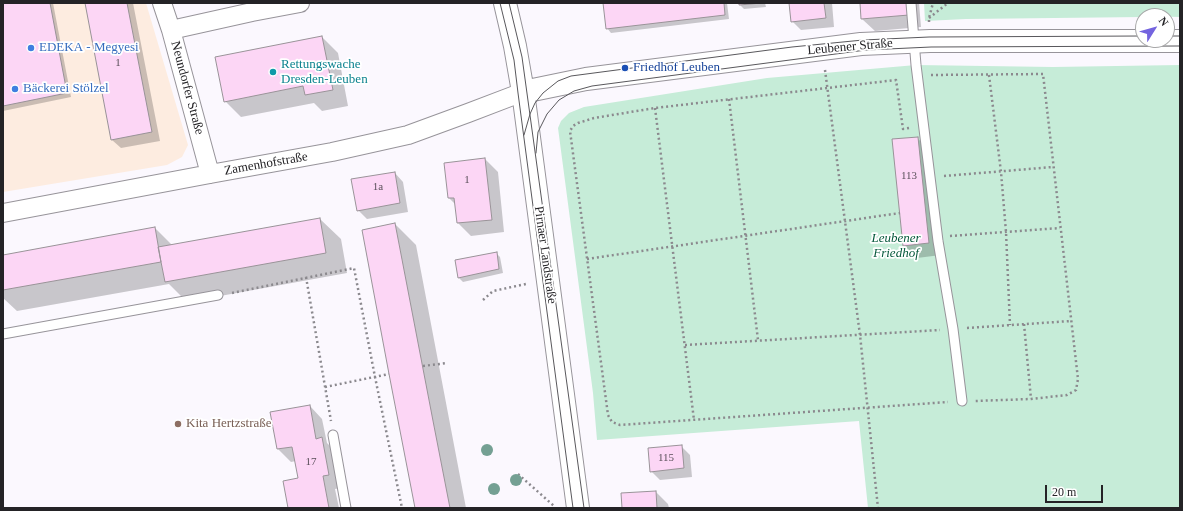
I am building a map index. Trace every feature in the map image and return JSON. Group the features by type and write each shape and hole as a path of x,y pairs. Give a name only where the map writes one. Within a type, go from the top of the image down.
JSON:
{"street":[{"name":"Neundorfer Straße","path":"162,3 171,30 210,174"},
{"path":"171,30 300,3"},
{"name":"Pirnaer Landstraße","path":"505,3 515,46 523,92 578,508"},
{"name":"Leubener Straße","path":"523,92 586,79 861,44 914,42 1180,41"},
{"name":"Zamenhofstraße","path":"3,213 332,152 408,135 523,92"}],"lane":[{"path":"911,3 914,42 930,176 953,329 962,401"},
{"path":"3,334 218,295"},
{"path":"333,435 346,508"}],"path":[{"path":"929,18 948,3"},
{"path":"822,49 860,335 878,508"},
{"path":"918,75 1043,74"},
{"path":"989,75 1001,172 1006,232 1010,325"},
{"path":"655,108 694,420 620,425 612,422 608,415 570,131 573,126 594,118 655,108 896,80 903,129 924,126"},
{"path":"729,99 758,340"},
{"path":"930,176 1053,167"},
{"path":"587,259 900,213"},
{"path":"938,236 1060,228"},
{"path":"218,295 354,268 402,508"},
{"path":"306,277 333,435"},
{"path":"483,300 493,291 526,284"},
{"path":"685,345 1071,321"},
{"path":"1024,324 1031,398"},
{"path":"423,366 447,362"},
{"path":"325,388 389,374"},
{"path":"518,474 554,506"}],"shaded area":[{"path":"3,3 146,3 188,145 182,157 167,165 3,192"}],"green space":[{"path":"924,3 1180,3 1180,17 1175,17 1175,8 1135,8 1135,17 966,19 925,21"},
{"name":"Leubener Friedhof","path":"916,65 1053,67 1180,65 1180,508 868,508 859,421 597,440 593,393 558,128 561,121 569,113 584,107 767,78"}],"building":[{"name":"EDEKA - Megyesi","path":"3,3 50,3 67,93 3,106"},
{"path":"85,3 127,3 152,132 111,140"},
{"path":"603,3 724,3 725,15 606,29"},
{"path":"739,3 762,3 739,5"},
{"path":"789,3 824,3 826,18 791,22"},
{"path":"860,3 908,3 909,15 861,19"},
{"name":"Rettungswache Dresden-Leuben","path":"322,36 333,90 305,95 303,86 224,102 215,57"},
{"path":"918,137 929,243 903,246 892,139"},
{"path":"485,158 492,220 457,223 454,198 448,198 444,163"},
{"path":"395,172 400,203 357,211 351,179"},
{"path":"320,218 326,253 165,282 158,247"},
{"path":"395,223 450,508 415,508 389,374 362,230"},
{"path":"155,227 161,262 3,290 3,255"},
{"path":"497,252 499,269 458,278 455,260"},
{"path":"310,405 316,439 322,437 329,475 323,476 329,508 288,508 283,481 298,478 292,447 277,449 270,412"},
{"path":"682,445 684,468 650,472 648,448"},
{"path":"656,491 657,508 622,508 621,493"}],"tram line":[{"path":"500,3 514,60 573,508"},
{"path":"509,3 522,57 584,508"},
{"path":"524,135 535,103 543,93 558,81 571,76 792,47 863,40 929,37 1135,36"},
{"path":"1175,36 1180,36"},
{"path":"536,153 538,132 547,114 559,100 574,91 592,86 866,50 931,47 1180,46"}],"place":[{"name":"EDEKA - Megyesi","path":"31,48"},
{"name":"Friedhof Leuben","path":"625,68"},
{"name":"Rettungswache Dresden-Leuben","path":"273,72"},
{"name":"Bäckerei Stölzel","path":"15,89"},
{"name":"Kita Hertzstraße","path":"178,424"}]}
